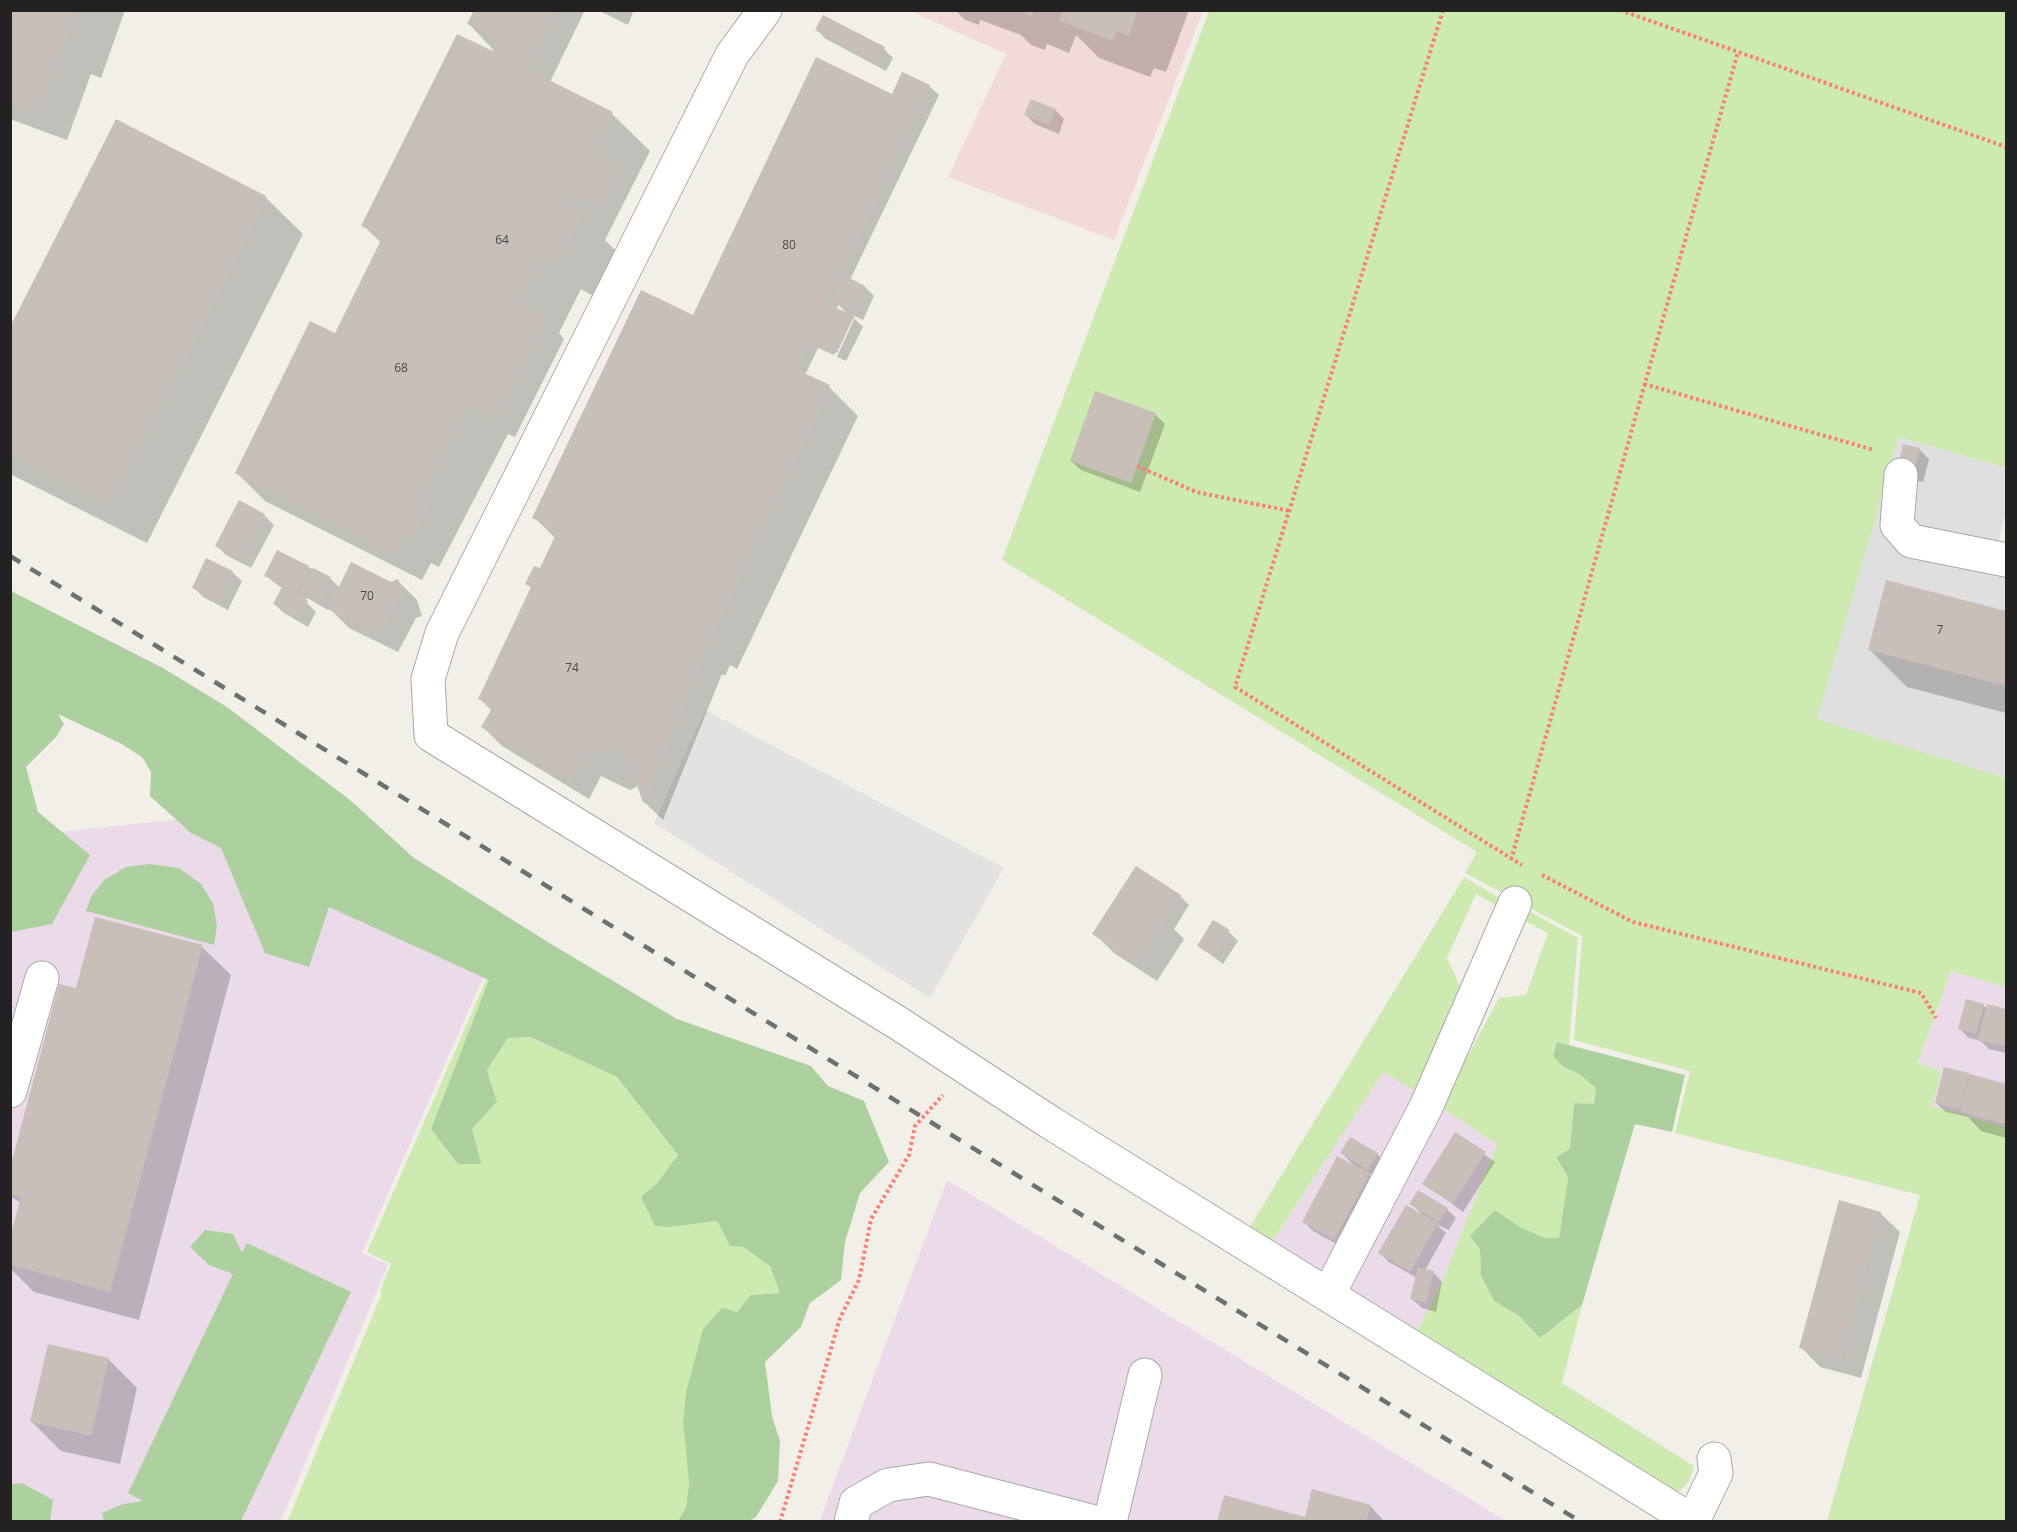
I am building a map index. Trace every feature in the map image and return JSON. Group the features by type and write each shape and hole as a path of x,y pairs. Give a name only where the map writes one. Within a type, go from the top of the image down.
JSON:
{"street":[{"path":"765,10 732,55 442,633 428,679 431,735 1694,1521 1716,1473 1714,1459"},
{"path":"1900,475 1898,525 1911,541 2007,560"},
{"path":"1329,1293 1426,1107 1515,903"},
{"path":"10,1091 42,978"},
{"path":"1110,1521 1145,1375"},
{"path":"851,1521 856,1503 888,1485 929,1479 1094,1521"}],"path":[{"path":"1443,10 1235,687 1531,870"},
{"path":"1620,10 2007,147"},
{"path":"1515,903 1510,859 1738,52"},
{"path":"1644,384 1876,451"},
{"path":"1137,466 1196,492 1290,511"},
{"path":"1541,875 1633,922 1921,993 1936,1018"},
{"path":"780,1521 816,1390 840,1318 859,1280 871,1219 909,1155 915,1126 969,1068"}],"shaded area":[{"path":"911,11 1203,11 1114,240 948,177 1006,54"},
{"path":"1899,437 2006,468 2006,510 1999,540 2006,543 2006,778 1816,719"},
{"path":"705,710 1004,868 930,998 654,823"},
{"path":"227,814 486,971 362,1253 388,1264 281,1521 11,1521 10,837"},
{"path":"1951,971 2006,987 2006,1127 1932,1106 1918,1064"},
{"path":"1383,1071 1497,1144 1443,1280 1416,1333 1272,1242"},
{"path":"947,1180 1506,1521 819,1522"}],"green space":[{"path":"1209,11 2006,11 2006,468 1899,437 1817,719 2006,778 2006,987 1951,971 1918,1063 1941,1071 1932,1106 2006,1127 2006,1521 1827,1521 1920,1195 1675,1133 1690,1071 1574,1040 1582,936 1465,873 1477,852 1002,560"},
{"path":"11,591 163,668 227,707 350,800 414,858 551,944 677,1019 811,1066 828,1086 864,1101 889,1162 860,1193 845,1242 841,1280 810,1303 801,1327 765,1362 772,1416 780,1441 778,1481 756,1517 749,1521 678,1521 686,1507 689,1484 683,1422 686,1392 703,1329 722,1308 737,1312 751,1295 780,1293 770,1266 743,1247 730,1246 717,1221 670,1227 655,1226 641,1197 657,1183 678,1155 617,1077 530,1037 508,1038 487,1070 497,1102 472,1129 481,1164 458,1164 431,1129 489,980 329,907 309,967 265,953 221,848 191,833 150,796 151,772 143,758 122,744 58,714 64,724 56,737 26,767 38,812 90,855 52,924 11,932"},
{"path":"149,864 179,868 201,884 213,903 217,926 214,945 86,911 91,897 104,880 126,867"},
{"path":"1464,877 1503,900 1495,905 1476,894 1447,958 1463,993 1418,1093 1383,1072 1272,1242 1249,1228"},
{"path":"1527,910 1578,938 1569,1045 1557,1042 1562,1066 1579,1074 1596,1088 1594,1104 1574,1103 1568,1177 1559,1238 1545,1238 1520,1227 1495,1210 1480,1249 1481,1276 1494,1301 1519,1316 1540,1338 1582,1305 1562,1383 1694,1466 1689,1481 1680,1491 1669,1491 1416,1333 1443,1280 1497,1144 1440,1107 1499,998 1526,995 1548,933 1523,920"},
{"path":"487,978 490,980 472,1129 497,1102 487,1070 508,1038 529,1037 617,1077 678,1155 657,1183 641,1197 670,1227 717,1221 730,1246 743,1247 770,1266 780,1293 751,1295 694,1366 686,1393 683,1422 689,1484 686,1507 678,1521 287,1522 382,1293 380,1291 391,1264 367,1252"},
{"path":"1557,1042 1685,1075 1672,1132 1635,1124 1582,1305 1540,1338 1519,1316 1494,1301 1481,1276 1480,1249 1470,1236 1495,1210 1520,1227 1545,1238 1559,1238 1568,1177 1556,1157 1570,1149 1574,1103 1594,1104 1596,1088 1579,1074 1562,1066 1553,1056"},
{"path":"205,1230 233,1234 242,1253 247,1243 351,1292 241,1521 104,1521 102,1513 123,1504 143,1501 128,1493 233,1274 209,1265 190,1247"},
{"path":"22,1483 53,1500 50,1521 11,1521 11,1484"}],"building":[{"path":"10,10 75,10 38,112 10,102"},
{"path":"474,10 556,10 527,69 613,112 593,153 622,168 602,207 573,193 566,206 581,214 558,261 543,253 517,304 546,318 495,419 467,404 420,499 428,503 410,539 402,535 393,553 235,473 310,321 335,333 383,236 361,226 457,34 493,51 498,40 467,24"},
{"path":"1017,10 1034,10 1032,16"},
{"path":"1063,10 1138,10 1129,36 1117,31 1113,41 1059,21"},
{"path":"823,15 885,47 877,62 815,30"},
{"path":"816,57 892,94 902,72 930,85 826,303 854,316 837,353 809,339 795,369 830,385 708,641 643,803 632,769 618,741 617,744 591,753 586,751 570,780 481,727 493,707 478,699 531,587 525,584 534,566 540,568 558,530 532,518 641,290 693,315"},
{"path":"1031,99 1056,109 1049,125 1024,115"},
{"path":"116,119 266,196 109,506 10,456 10,327"},
{"path":"846,276 865,286 853,312 834,302"},
{"path":"1095,391 1156,413 1131,483 1070,461"},
{"path":"1903,444 1920,448 1914,474 1897,470"},
{"path":"239,500 265,514 242,560 215,546"},
{"path":"277,550 309,566 296,592 264,576"},
{"path":"206,558 233,571 218,601 192,588"},
{"path":"351,562 391,582 398,579 403,596 396,599 379,634 328,609"},
{"path":"313,568 331,577 318,602 301,593"},
{"path":"1886,580 2006,611 2006,686 1868,650"},
{"path":"282,587 308,601 299,618 273,604"},
{"path":"1136,866 1181,895 1137,963 1092,934"},
{"path":"95,917 203,945 110,1292 10,1265 10,1237 21,1197 10,1194 10,1168 59,984 76,988"},
{"path":"1213,920 1230,930 1213,956 1197,946"},
{"path":"1966,999 1984,1004 1976,1034 1958,1029"},
{"path":"1987,1004 2006,1009 2006,1047 1978,1040"},
{"path":"1944,1067 1969,1073 1960,1109 1935,1103"},
{"path":"1970,1074 2006,1084 2006,1124 1960,1112"},
{"path":"1455,1132 1486,1152 1453,1204 1422,1184"},
{"path":"1350,1137 1378,1153 1368,1170 1340,1153"},
{"path":"1337,1156 1370,1173 1334,1240 1302,1222"},
{"path":"1418,1190 1448,1208 1439,1222 1409,1204"},
{"path":"1839,1200 1881,1212 1841,1360 1799,1348"},
{"path":"1406,1205 1438,1223 1410,1272 1378,1253"},
{"path":"1418,1267 1434,1271 1426,1303 1410,1299"},
{"path":"48,1344 109,1358 91,1436 30,1422"},
{"path":"1312,1489 1371,1505 1366,1522 1217,1522 1224,1495 1305,1517"}],"railway":[{"path":"10,556 1581,1522"}]}
